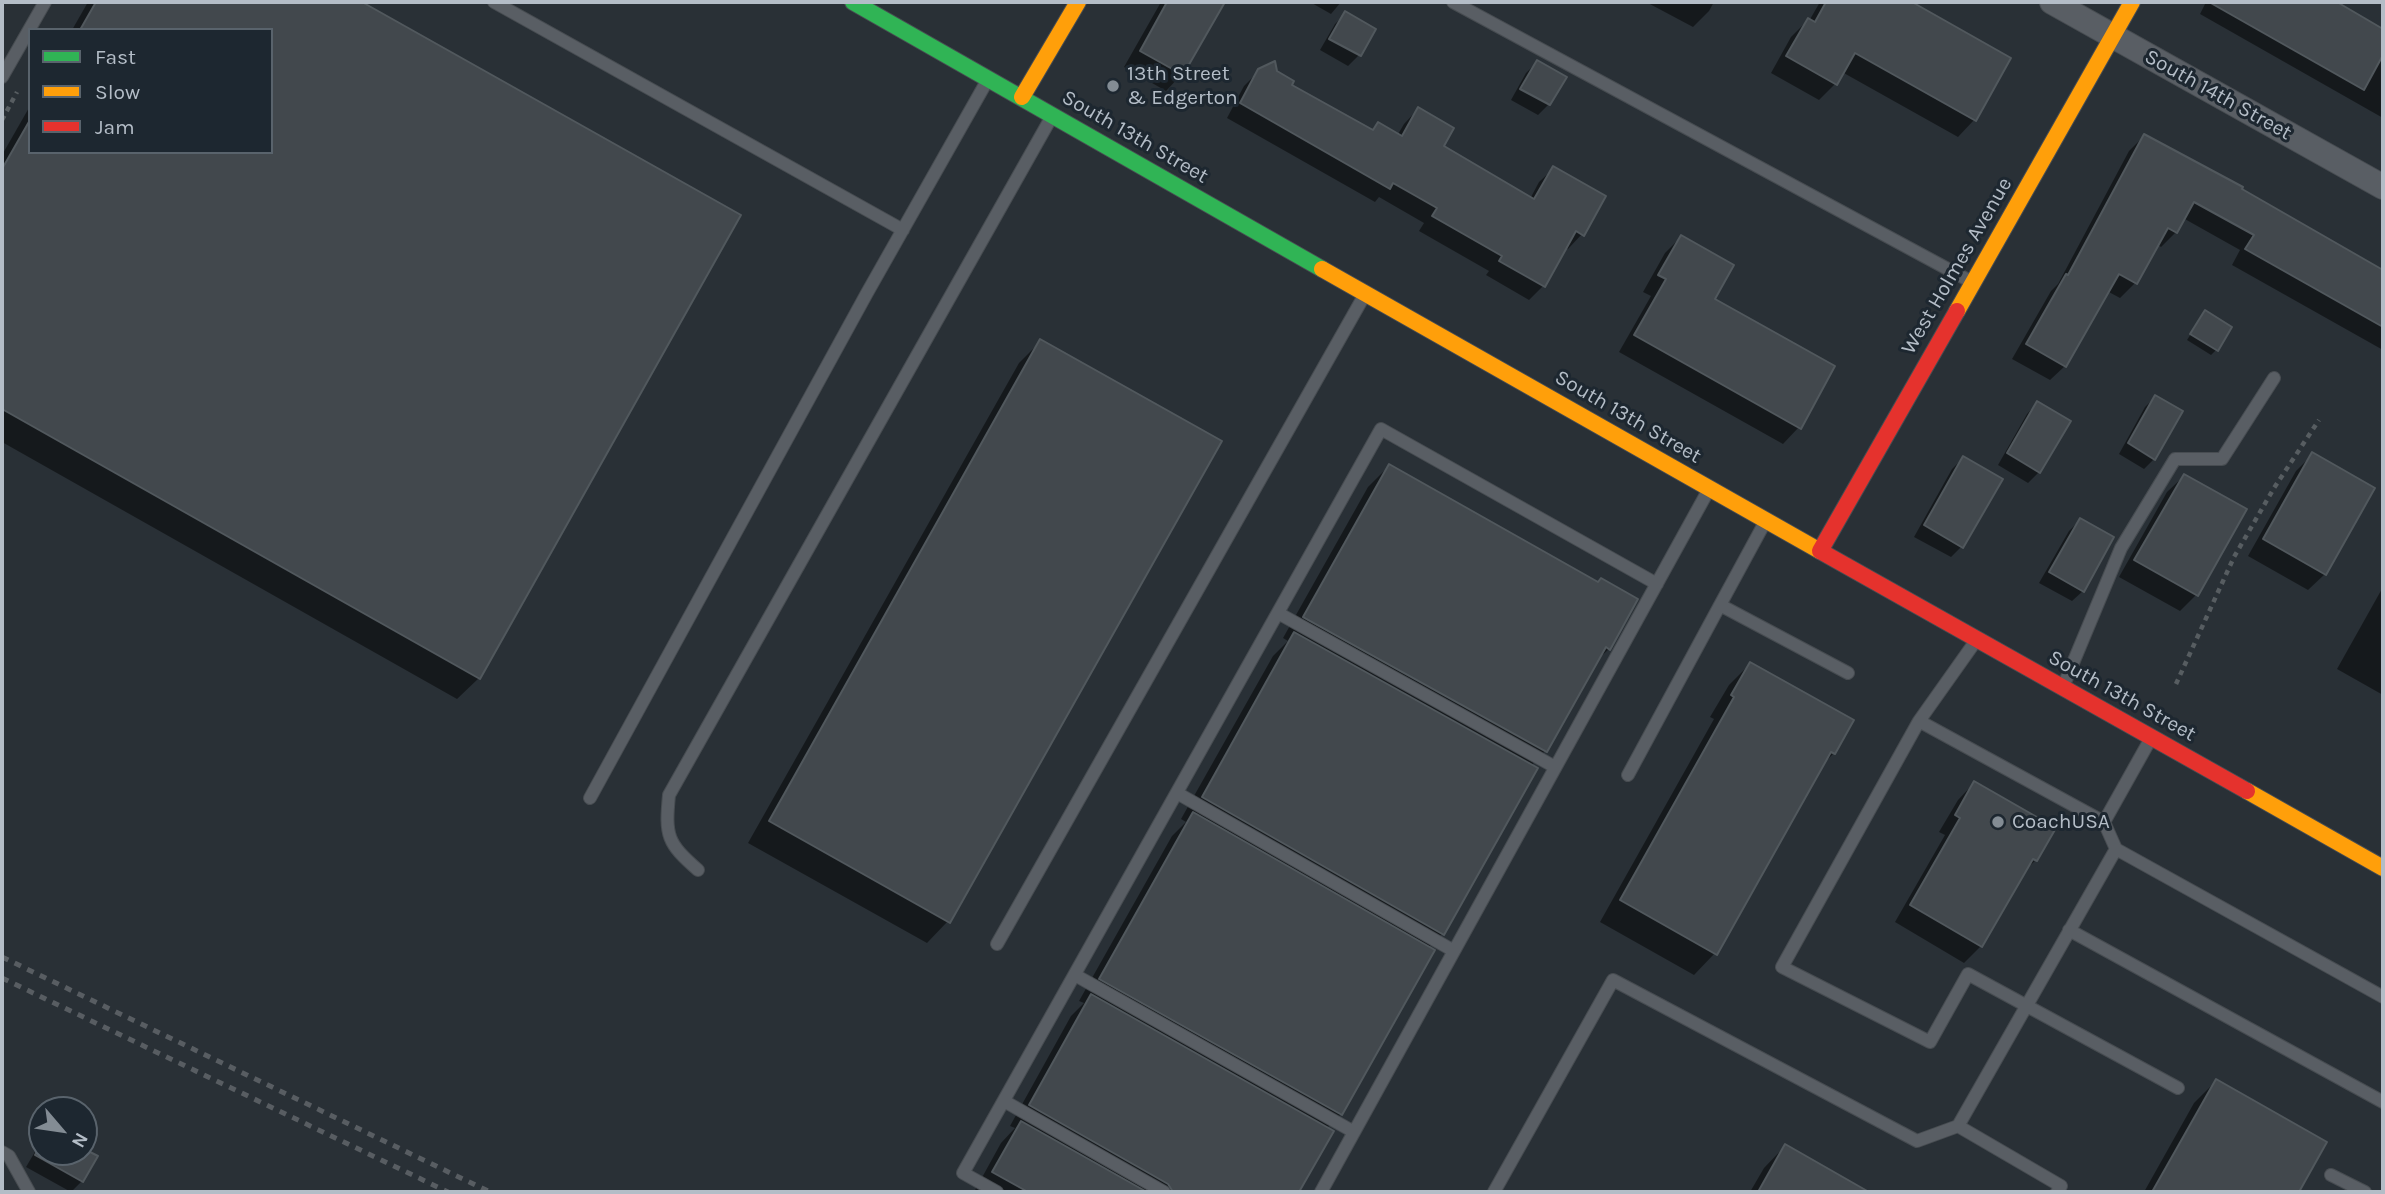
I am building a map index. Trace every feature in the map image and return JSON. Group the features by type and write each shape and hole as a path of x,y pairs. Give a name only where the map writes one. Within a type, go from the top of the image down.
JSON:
{"street":[{"name":"South 13th Street","path":"853,2 2383,868"},
{"path":"1022,97 1078,2"},
{"name":"South 14th Street","path":"2052,2 2383,187"},
{"name":"West Holmes Avenue","path":"1821,551 2132,2"}],"lane":[{"path":"30,28 45,2"},
{"path":"494,2 903,230"},
{"path":"1453,2 1972,282"},
{"path":"2,77 28,32"},
{"path":"590,798 989,78"},
{"path":"698,870 677,852 666,826 669,795 1053,114"},
{"path":"997,944 1366,292"},
{"path":"2063,687 2121,548 2175,459 2222,459 2274,379"},
{"path":"997,1192 963,1173 1381,429 1657,584"},
{"path":"1321,1192 1710,488"},
{"path":"1628,775 1766,521"},
{"path":"1720,605 1848,673"},
{"path":"1278,613 1555,767"},
{"path":"1977,640 1919,721 1783,967 1930,1042 1968,974 2178,1088"},
{"path":"1919,721 2104,822 2116,849 2383,997"},
{"path":"2104,822 2151,737"},
{"path":"1177,793 1454,951"},
{"path":"1494,1192 1613,980 1917,1142 1958,1126 2116,849"},
{"path":"2069,930 2383,1102"},
{"path":"1075,975 1354,1132"},
{"path":"1004,1101 1164,1192"},
{"path":"1958,1126 2060,1186 2057,1192"},
{"path":"2,1152 9,1156 29,1192"},
{"path":"2331,1175 2365,1192"}],"path":[{"path":"2176,684 2234,557 2274,488 2319,420"}],"building":[{"path":"96,2 362,2 741,215 480,679 2,409 2,169 28,124 28,154 273,154 273,28 81,28"},
{"path":"1167,2 1225,2 1183,75 1140,51"},
{"path":"1826,2 1912,2 2011,58 1976,121 1855,53 1837,85 1786,56 1808,18 1815,22"},
{"path":"2209,2 2337,2 2383,29 2383,55 2364,90"},
{"path":"1345,11 1376,29 1361,56 1329,39"},
{"path":"1537,60 1567,77 1550,105 1520,89"},
{"path":"1275,61 1277,71 1294,81 1292,85 1373,130 1378,122 1402,136 1418,107 1454,128 1444,146 1534,199 1553,166 1606,196 1584,236 1576,231 1545,287 1499,261 1502,256 1432,216 1437,208 1393,183 1390,189 1240,103 1258,69"},
{"path":"2144,134 2243,187 2242,189 2383,270 2383,327 2245,249 2254,235 2194,202 2177,233 2168,228 2137,284 2119,274 2066,367 2026,344 2066,274 2068,275"},
{"path":"1681,235 1734,265 1715,299 1835,366 1801,429 1634,335 1666,279 1658,275"},
{"path":"2205,310 2232,327 2218,351 2190,334"},
{"path":"1040,339 1222,441 950,923 769,821"},
{"path":"2155,395 2183,411 2155,460 2128,443"},
{"path":"2037,401 2071,421 2040,473 2007,453"},
{"path":"2312,452 2375,488 2326,575 2263,539"},
{"path":"1963,456 2003,479 1963,548 1924,525"},
{"path":"1389,464 1598,582 1601,578 1638,599 1610,650 1606,647 1547,752 1303,617"},
{"path":"2184,474 2247,509 2198,596 2134,560"},
{"path":"2080,518 2114,537 2084,592 2049,572"},
{"path":"1294,632 1538,768 1444,935 1202,797"},
{"path":"1750,662 1854,720 1835,754 1831,752 1717,955 1620,900 1734,697 1731,695"},
{"path":"1974,781 2056,828 2037,861 2033,859 1982,947 1910,905 1960,818 1955,815"},
{"path":"1193,812 1435,950 1342,1115 1099,979"},
{"path":"1091,994 1334,1131 1299,1192 1173,1192 1168,1184 1029,1105"},
{"path":"2216,1079 2327,1142 2299,1192 2152,1192"},
{"path":"1021,1121 1147,1192 1028,1192 992,1172"},
{"path":"1785,1144 1869,1192 1758,1192"},
{"path":"55,1166 92,1166 83,1182"}],"railway":[{"path":"2,957 490,1192"},
{"path":"2,978 448,1192"}],"traffic: fast":[{"path":"853,2 1322,269"}],"traffic: slow":[{"path":"1022,97 1078,2"},
{"path":"1957,311 2132,2"},
{"path":"1322,269 1820,551"},
{"path":"2247,791 2383,868"}],"traffic: jam":[{"path":"1820,551 1957,311"},
{"path":"1820,551 2247,791"}],"place":[{"name":"13th Street & Edgerton","path":"1113,86"},
{"name":"CoachUSA","path":"1998,822"}]}
